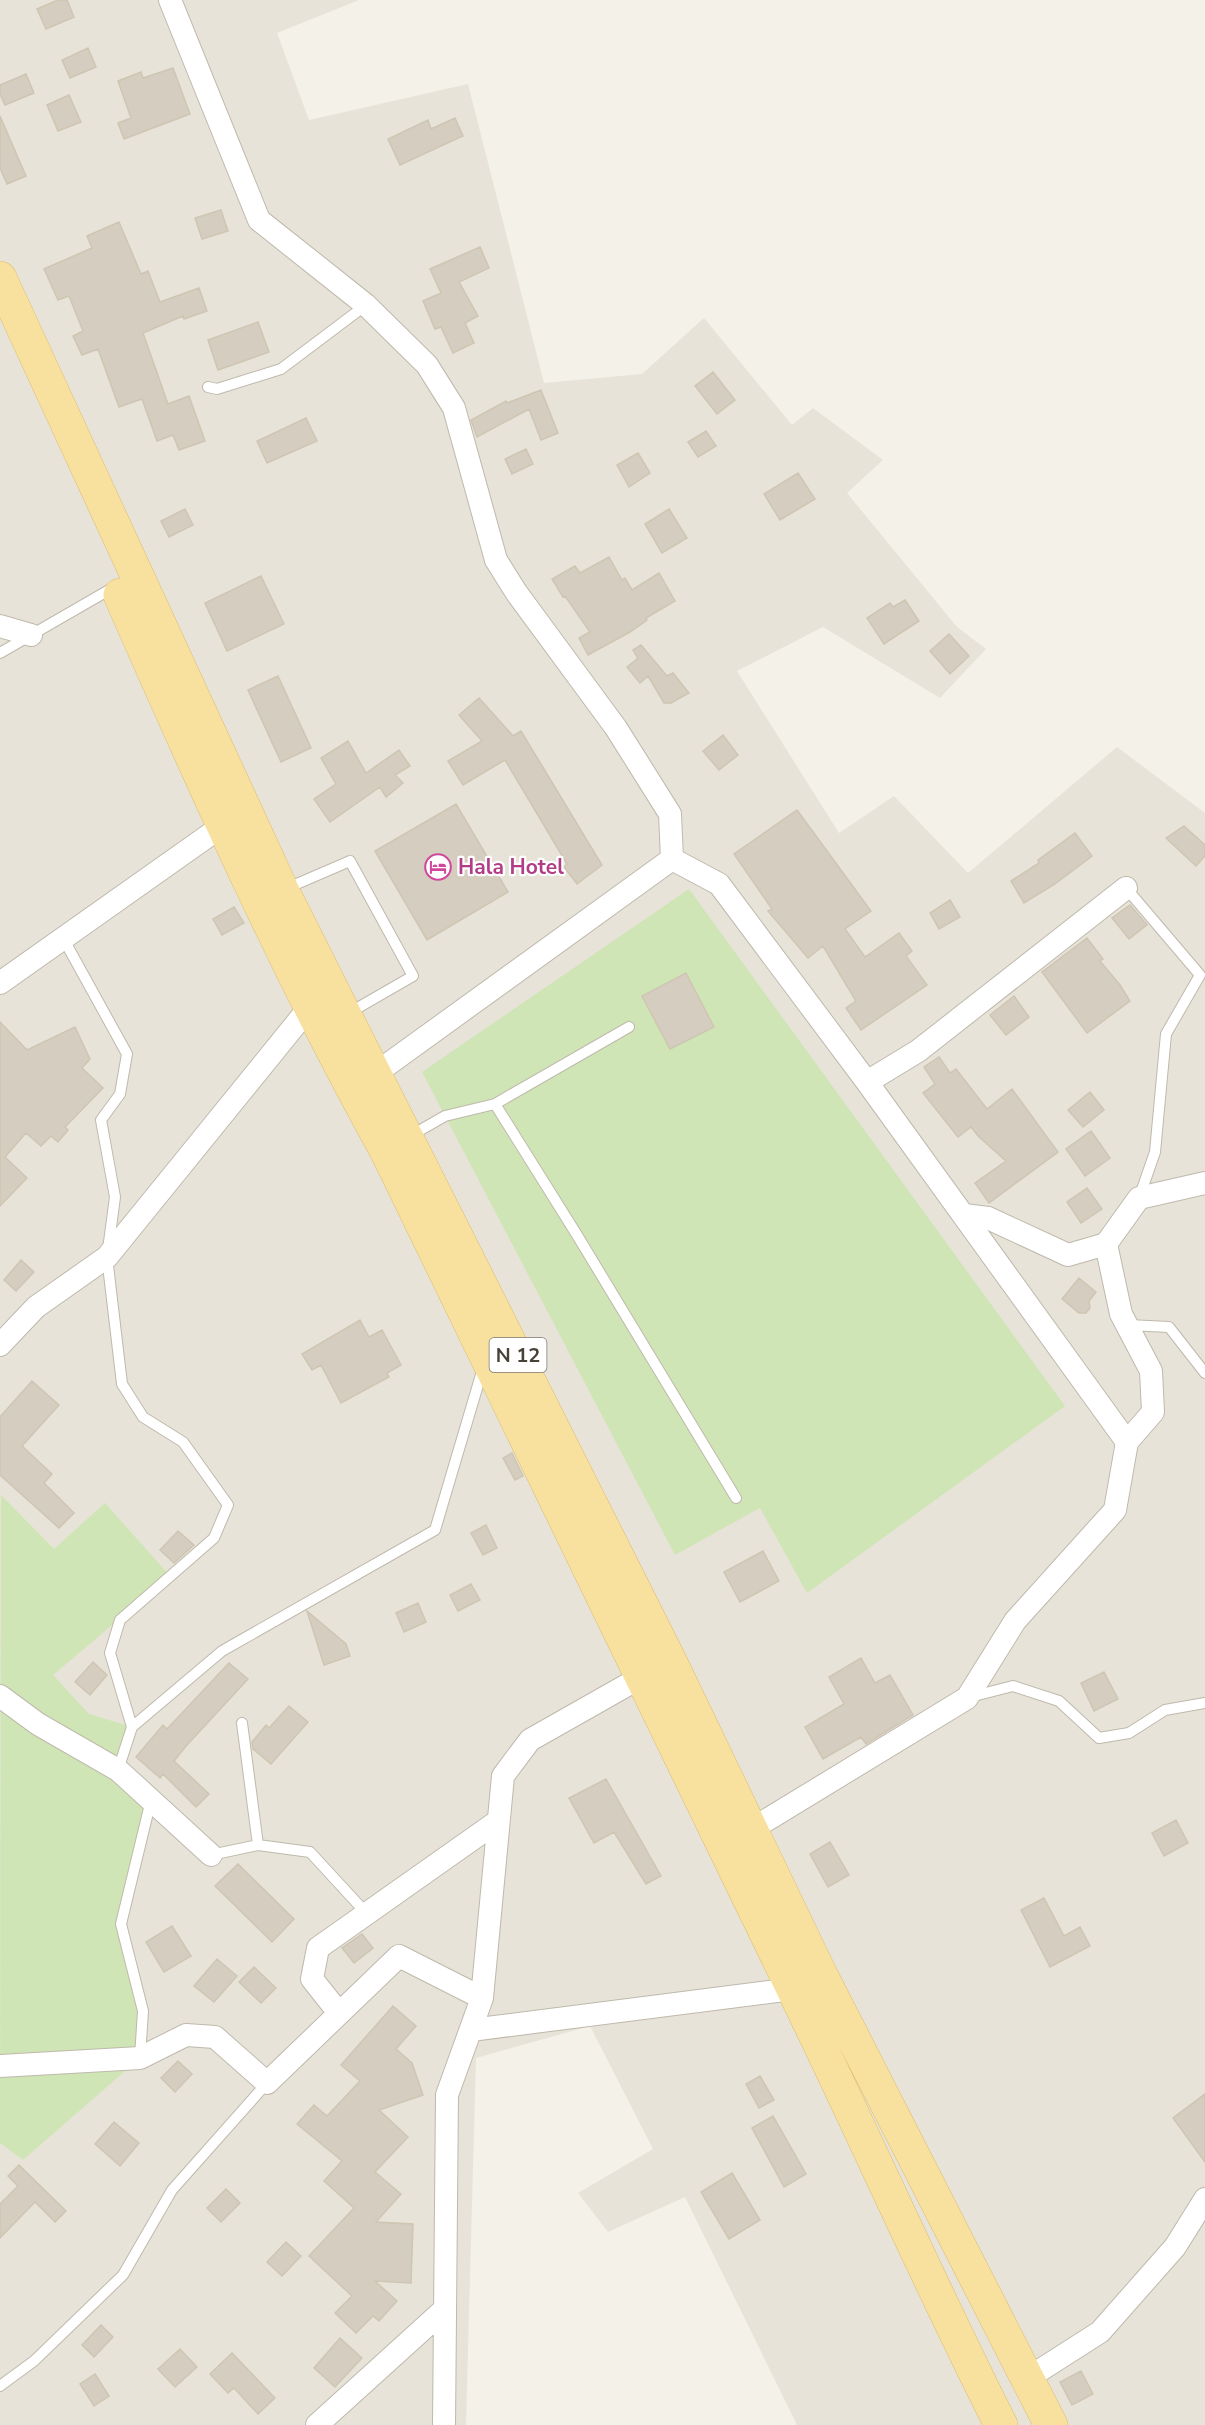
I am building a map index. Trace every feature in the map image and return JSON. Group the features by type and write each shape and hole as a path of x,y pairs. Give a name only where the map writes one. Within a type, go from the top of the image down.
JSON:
{"main road":[{"name":"N 12","path":"0,278 131,567 282,890 352,1089 469,1288 664,1648 820,1973 1051,2425"},
{"name":"N 12","path":"0,332 222,826 320,994 346,1015 408,1137 469,1288 486,1357 793,1989 1001,2425"}],"street":[{"path":"170,0 259,220 366,305 427,365 454,408 496,560 516,592 616,728 670,814 672,859"},
{"path":"0,626 31,635"},
{"path":"0,983 222,826"},
{"path":"376,1072 672,859"},
{"path":"672,859 719,884 867,1082 1127,1442"},
{"path":"867,1082 918,1051 1126,888"},
{"path":"0,1345 36,1307 107,1257 320,994"},
{"path":"964,1215 988,1218 1068,1256 1106,1244 1139,1198 1205,1183"},
{"path":"752,1829 967,1698 1015,1621 1115,1510 1127,1442 1153,1412 1152,1371 1120,1314 1106,1244"},
{"path":"444,2425 447,2095 483,1998 502,1776 530,1740 642,1676"},
{"path":"0,1696 38,1724 118,1770 211,1854"},
{"path":"339,2013 312,1979 318,1948 498,1821"},
{"path":"0,2066 140,2058 186,2035 215,2037 267,2083 399,1956 483,1998"},
{"path":"471,2030 793,1989"},
{"path":"1028,2378 1100,2332 1174,2247 1205,2199"},
{"path":"317,2425 445,2309"}],"lane":[{"path":"208,387 217,388 281,369 366,305"},
{"path":"0,653 116,586"},
{"path":"282,890 350,861 413,976 346,1015"},
{"path":"1126,888 1200,975 1166,1034 1155,1152 1139,1198"},
{"path":"63,938 128,1054 120,1094 101,1120 115,1197 107,1257 122,1384 143,1417 183,1442 228,1505 214,1538 120,1620 110,1653 132,1727"},
{"path":"408,1137 445,1116 495,1104 628,1027"},
{"path":"495,1104 736,1498"},
{"path":"1127,1325 1169,1328 1205,1373"},
{"path":"118,1770 132,1727 222,1651 435,1530 486,1357"},
{"path":"967,1698 1013,1686 1059,1701 1099,1738 1129,1733 1165,1710 1205,1703"},
{"path":"242,1723 258,1845"},
{"path":"140,2058 143,2011 121,1924 151,1800"},
{"path":"211,1854 258,1845 310,1852 367,1914"},
{"path":"0,2386 34,2361 123,2275 172,2190 267,2083"}],"shaded area":[{"path":"0,0 359,0 277,33 309,120 468,84 544,383 642,374 704,318 792,425 813,408 883,460 847,493 957,627 986,649 940,698 823,627 737,671 839,833 894,796 968,873 1117,747 1205,813 1205,2425 797,2425 685,2197 608,2232 578,2193 653,2149 590,2026 476,2058 466,2425 0,2425"}],"green space":[{"path":"689,889 1065,1406 807,1593 760,1508 675,1555 422,1072"},
{"path":"1,1495 54,1549 105,1503 170,1576 53,1675 89,1714 132,1727 118,1770 151,1800 121,1924 143,2011 140,2058 23,2160 0,2143"}],"building":[{"path":"58,0 67,0 74,17 46,29 37,9"},
{"path":"88,48 96,67 70,78 62,60"},
{"path":"173,68 190,114 124,139 118,123 131,118 118,81 141,72 143,78"},
{"path":"26,74 34,93 5,105 0,94 0,85"},
{"path":"69,95 81,122 58,131 47,105"},
{"path":"0,116 26,176 7,184 0,168"},
{"path":"455,118 463,136 400,165 388,139 428,120 431,129"},
{"path":"221,210 228,231 202,239 195,218"},
{"path":"119,222 141,274 148,271 160,302 199,288 207,311 184,319 183,316 143,333 168,404 189,396 205,441 179,450 173,435 157,441 142,399 119,407 98,349 82,355 73,336 83,331 69,296 58,300 44,269 92,248 87,236"},
{"path":"480,247 489,268 459,282 478,316 465,323 474,343 453,353 441,327 435,329 423,301 441,293 430,269"},
{"path":"258,322 269,352 218,370 208,340"},
{"path":"713,372 735,400 717,414 695,386"},
{"path":"541,390 558,433 541,440 529,409 477,437 471,420 506,401 507,403"},
{"path":"306,418 317,441 267,463 257,441"},
{"path":"706,431 716,446 698,457 688,442"},
{"path":"526,449 533,464 512,474 505,459"},
{"path":"638,453 650,473 629,487 617,465"},
{"path":"798,473 815,499 780,520 764,494"},
{"path":"185,509 193,525 169,537 161,521"},
{"path":"669,509 687,538 662,553 645,524"},
{"path":"609,557 622,580 625,578 632,590 659,573 675,601 646,618 647,620 630,632 588,655 579,638 590,632 552,579 575,566 580,573"},
{"path":"261,576 284,624 227,651 205,603"},
{"path":"905,600 919,621 884,644 867,618 890,603 893,607"},
{"path":"949,634 969,656 950,674 930,651"},
{"path":"641,645 667,676 673,673 689,693 671,703 664,703 648,676 640,683 627,667 638,658 633,650"},
{"path":"278,676 311,748 281,762 248,690"},
{"path":"479,698 513,736 521,731 602,865 577,884 564,867 567,864 505,760 463,785 448,761 482,741 459,715"},
{"path":"723,735 738,755 719,770 703,751"},
{"path":"348,741 366,773 399,750 410,766 395,775 403,783 386,797 380,787 330,822 314,799 336,784 321,758"},
{"path":"456,804 508,892 427,940 375,851"},
{"path":"797,810 871,911 845,929 865,957 899,933 912,951 906,956 927,985 861,1030 846,1008 856,1001 823,946 808,958 768,911 772,909 734,854"},
{"path":"1184,826 1205,845 1205,856 1196,866 1166,838"},
{"path":"1075,833 1092,856 1055,884 1024,903 1011,881 1039,863 1038,860"},
{"path":"950,900 960,917 939,929 930,913"},
{"path":"1130,905 1147,925 1129,939 1112,918"},
{"path":"234,907 244,923 222,935 213,919"},
{"path":"1087,938 1103,959 1100,961 1130,1001 1087,1033 1042,972"},
{"path":"686,973 714,1027 670,1049 642,996"},
{"path":"1014,996 1029,1017 1006,1035 990,1015"},
{"path":"0,1022 27,1050 75,1027 90,1059 82,1068 103,1088 65,1127 68,1130 58,1142 51,1136 41,1146 26,1133 5,1157 27,1178 0,1206"},
{"path":"939,1057 950,1073 956,1069 987,1109 1012,1089 1058,1152 989,1203 975,1183 1006,1161 971,1127 958,1137 923,1093 935,1084 924,1067"},
{"path":"1090,1092 1104,1110 1083,1127 1068,1110"},
{"path":"1091,1131 1110,1158 1085,1176 1066,1149"},
{"path":"1087,1188 1102,1209 1081,1223 1067,1202"},
{"path":"21,1260 34,1272 16,1291 4,1280"},
{"path":"1079,1278 1096,1292 1089,1301 1090,1308 1086,1313 1079,1313 1062,1299"},
{"path":"360,1320 369,1337 382,1330 401,1365 387,1373 389,1377 341,1403 321,1365 312,1370 302,1354"},
{"path":"32,1381 59,1405 22,1446 52,1474 44,1483 74,1513 59,1528 0,1475 0,1417"},
{"path":"512,1453 523,1476 515,1480 503,1458"},
{"path":"486,1525 497,1548 483,1555 471,1533"},
{"path":"178,1531 194,1545 174,1563 160,1550"},
{"path":"763,1551 779,1581 740,1602 724,1572"},
{"path":"471,1584 480,1600 458,1611 450,1595"},
{"path":"418,1603 426,1622 404,1632 396,1613"},
{"path":"307,1611 346,1644 350,1656 324,1665"},
{"path":"861,1658 875,1683 890,1675 913,1715 866,1744 861,1737 823,1759 805,1727 844,1704 829,1677"},
{"path":"93,1662 107,1675 90,1695 75,1682"},
{"path":"229,1663 248,1679 174,1761 209,1794 196,1807 163,1774 160,1778 136,1757 163,1725 167,1729"},
{"path":"1104,1672 1118,1699 1094,1711 1081,1683"},
{"path":"289,1706 308,1722 271,1764 253,1749 252,1742 266,1725 269,1728"},
{"path":"606,1779 661,1876 646,1884 614,1832 594,1843 569,1798"},
{"path":"1176,1820 1188,1843 1164,1856 1152,1833"},
{"path":"830,1842 849,1875 828,1887 810,1854"},
{"path":"238,1864 294,1919 272,1942 215,1886"},
{"path":"1044,1898 1064,1936 1080,1927 1090,1946 1050,1967 1021,1910"},
{"path":"172,1926 191,1956 164,1972 146,1942"},
{"path":"362,1934 373,1948 354,1963 342,1948"},
{"path":"217,1959 237,1976 214,2002 194,1986"},
{"path":"254,1967 276,1988 261,2003 239,1982"},
{"path":"393,2006 416,2026 396,2049 412,2063 423,2095 379,2110 408,2137 375,2172 401,2194 376,2222 413,2224 411,2283 375,2281 397,2301 379,2321 373,2316 356,2333 335,2313 352,2296 309,2256 354,2208 324,2181 342,2161 297,2124 314,2105 327,2116 360,2081 341,2065"},
{"path":"178,2061 192,2074 175,2092 161,2078"},
{"path":"760,2076 774,2100 759,2108 746,2084"},
{"path":"1205,2094 1205,2162 1173,2118"},
{"path":"773,2116 806,2174 784,2187 752,2128"},
{"path":"114,2122 139,2143 120,2166 95,2144"},
{"path":"19,2165 66,2211 55,2222 35,2202 0,2238 0,2204 18,2186 8,2176"},
{"path":"732,2173 760,2220 729,2239 701,2192"},
{"path":"226,2189 240,2203 221,2222 207,2208"},
{"path":"286,2242 301,2256 282,2276 267,2262"},
{"path":"101,2325 113,2337 94,2357 82,2345"},
{"path":"340,2338 362,2358 335,2387 314,2368"},
{"path":"180,2349 197,2367 175,2387 158,2369"},
{"path":"232,2353 275,2398 258,2414 234,2388 228,2393 210,2374"},
{"path":"1081,2371 1093,2394 1072,2405 1060,2382"},
{"path":"95,2374 109,2396 94,2406 80,2384"}],"place":[{"name":"Hala Hotel","path":"438,867"}]}
